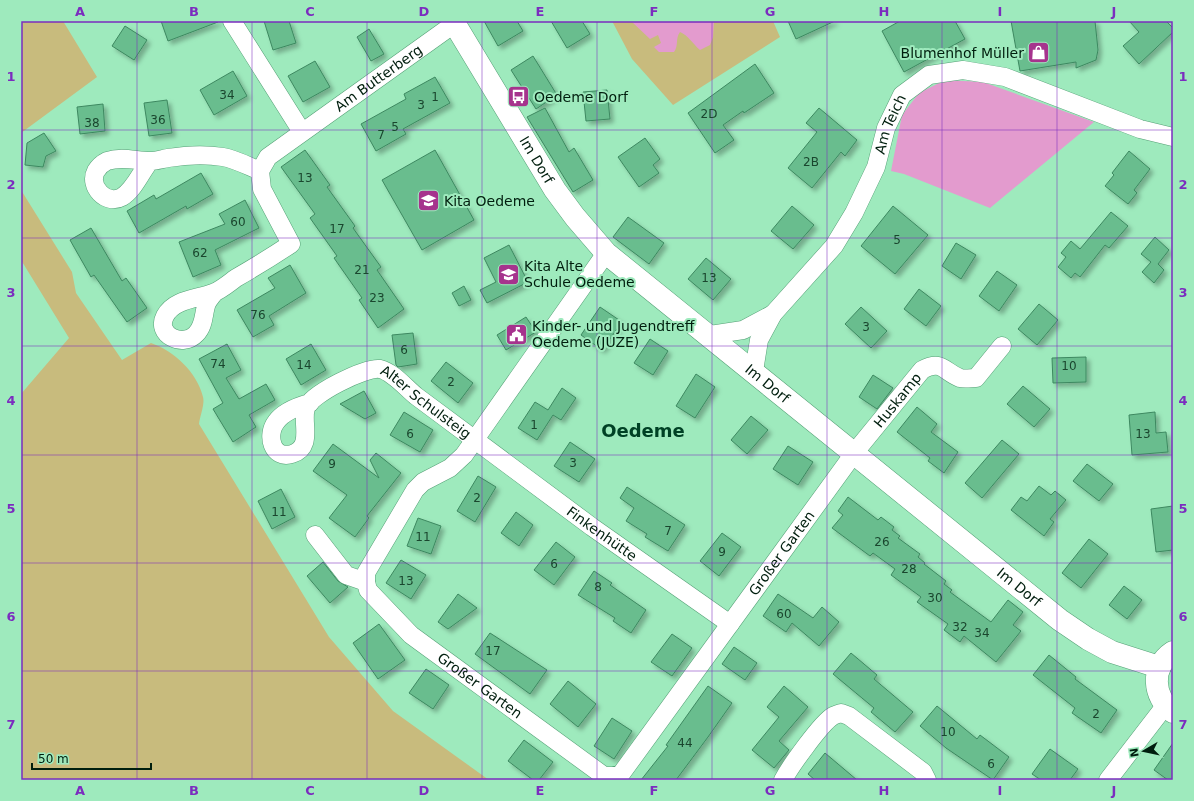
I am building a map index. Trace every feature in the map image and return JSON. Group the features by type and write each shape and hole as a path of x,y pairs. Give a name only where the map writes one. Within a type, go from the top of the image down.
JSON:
{"street":[{"path":"232,21 302,132"},
{"name":"Am Butterberg","path":"260,171 268,157 453,22"},
{"name":"Im Dorf","path":"453,22 555,190 575,218 606,253 855,452 1060,620 1088,639 1112,652 1166,659 1156,677 1156,687 1169,709"},
{"name":"Am Teich","path":"754,371 759,340 773,314 834,246 854,212 876,166 886,128 902,95 930,75 963,70 1006,77 1140,129 1173,137"},
{"path":"150,161 203,155 224,157 260,171 262,189 291,244 214,293"},
{"path":"315,535 346,575 366,582 366,573 415,490 423,482 450,468 464,455 606,253"},
{"name":"Am Teich","path":"710,335 743,330 773,314"},
{"name":"Huskamp","path":"855,452 922,370 931,366 938,366 944,367 961,378 976,378 1002,346"},
{"name":"Alter Schulsteig","path":"310,403 337,383 361,372 380,369 389,373 416,396 476,440"},
{"name":"Finkenhütte","path":"476,440 592,526 730,624"},
{"name":"Großer Garten","path":"366,582 368,590 411,635 604,776 621,774 855,452"},
{"path":"1108,780 1169,709"},
{"path":"783,780 788,771 822,727 832,717 841,713 849,716 922,772 928,780"}],"shaded area":[{"path":"21,21 63,21 97,77 21,133"},
{"path":"612,21 773,21 780,37 673,105 632,59"},
{"path":"631,21 714,21 713,37 710,45 700,50 688,37 680,32 674,52 659,52 654,47 661,43 658,35 650,39"},
{"path":"945,80 983,82 1094,122 990,208 904,174 891,171 902,115 919,93"},
{"path":"21,190 72,272 76,293 122,360 151,343 168,351 176,357 196,379 203,397 203,407 199,424 329,637 393,711 489,780 21,780 21,394 69,338 21,260"}],"building":[{"path":"161,21 218,21 218,22 168,41"},
{"path":"264,21 289,21 296,43 273,50"},
{"path":"484,21 517,21 523,31 498,46"},
{"path":"551,21 582,21 590,34 567,48"},
{"path":"788,21 835,21 796,39"},
{"path":"900,21 955,21 965,39 904,72 882,31"},
{"path":"1011,21 1095,21 1098,50 1096,60 1076,68 1076,62 1020,71"},
{"path":"1129,21 1166,21 1173,28 1173,32 1139,64 1123,46 1139,32"},
{"path":"125,26 147,40 134,60 112,46"},
{"path":"369,29 384,54 371,61 357,37"},
{"path":"533,56 557,95 536,109 511,70"},
{"path":"315,61 330,87 303,102 288,76"},
{"path":"755,64 774,93 744,113 743,111 723,125 734,140 715,153 688,113"},
{"path":"233,71 247,96 214,115 200,90"},
{"path":"435,77 450,103 403,129 406,134 376,151 361,124 406,99 404,94"},
{"path":"607,90 610,119 586,121 583,92"},
{"path":"167,100 172,133 149,136 144,103"},
{"path":"103,104 105,131 80,134 77,107"},
{"path":"545,108 569,152 574,148 593,180 573,192 527,117"},
{"path":"819,108 857,140 845,156 841,152 812,188 788,168 817,132 806,123"},
{"path":"44,133 56,151 46,156 43,167 25,165 27,143"},
{"path":"645,138 660,159 653,165 659,173 639,187 618,157"},
{"path":"305,150 330,185 327,187 355,226 353,228 381,267 377,270 404,309 378,328 359,300 362,298 334,258 337,256 310,218 315,214 281,167"},
{"path":"435,150 474,220 422,250 382,180"},
{"path":"1129,151 1150,169 1134,190 1137,193 1128,204 1105,186 1114,175 1112,173"},
{"path":"201,173 213,194 187,209 186,206 139,233 127,211 154,195 156,199"},
{"path":"245,200 259,228 215,250 221,265 193,277 179,242 225,224 219,214"},
{"path":"792,206 814,225 793,249 771,231"},
{"path":"893,206 928,235 895,274 861,246"},
{"path":"1111,212 1128,226 1109,248 1105,245 1080,277 1075,273 1071,278 1058,267 1066,257 1061,253 1071,241 1080,249"},
{"path":"628,217 664,243 649,264 613,237"},
{"path":"91,228 122,281 126,278 147,308 127,322 94,275 91,277 70,240"},
{"path":"1155,237 1169,250 1158,264 1164,270 1154,283 1142,272 1151,262 1141,254"},
{"path":"956,243 976,255 961,279 942,266"},
{"path":"509,245 528,282 487,303 480,290 496,282 484,258"},
{"path":"706,258 731,279 713,300 688,279"},
{"path":"290,265 306,293 269,316 274,325 253,337 237,310 275,288 268,278"},
{"path":"997,271 1017,285 999,311 979,296"},
{"path":"464,286 471,300 459,306 452,293"},
{"path":"919,289 941,306 926,326 904,309"},
{"path":"1039,304 1058,320 1037,345 1018,329"},
{"path":"600,307 622,322 602,350 581,335"},
{"path":"861,307 887,331 871,348 845,324"},
{"name":"Kinder- und Jugendtreff Oedeme (JUZE)","path":"526,317 536,332 506,350 497,335"},
{"path":"413,333 417,364 398,367 396,365 392,335"},
{"path":"650,339 668,351 653,375 634,363"},
{"path":"227,344 241,370 226,378 239,399 266,384 275,400 249,415 256,427 233,442 213,409 223,403 199,359"},
{"path":"311,344 326,370 301,385 286,359"},
{"path":"1086,357 1086,382 1053,383 1052,358"},
{"path":"446,362 473,383 458,403 431,381"},
{"path":"696,374 715,387 695,418 676,406"},
{"path":"873,375 893,388 877,409 859,397"},
{"path":"1023,386 1050,409 1034,427 1007,404"},
{"path":"562,388 576,398 561,420 553,415 537,440 518,428 535,402 548,410"},
{"path":"364,391 376,413 365,419 340,404"},
{"path":"917,407 937,424 931,432 958,452 944,473 928,461 930,458 897,432"},
{"path":"404,412 433,430 420,452 390,435"},
{"path":"1155,412 1156,433 1166,432 1168,452 1132,455 1129,415"},
{"path":"751,416 768,430 747,454 731,440"},
{"path":"1002,440 1019,454 982,498 965,483"},
{"path":"570,442 595,459 579,482 554,466"},
{"path":"333,444 379,478 370,460 376,453 401,473 367,516 369,518 355,537 329,518 347,495 313,471"},
{"path":"788,446 813,462 798,485 773,469"},
{"path":"1087,464 1113,484 1099,501 1073,481"},
{"path":"478,476 496,487 475,522 457,511"},
{"path":"1039,486 1051,495 1055,491 1066,500 1050,519 1054,522 1044,536 1011,510 1021,497 1027,501"},
{"path":"627,487 685,525 668,551 645,537 647,534 626,521 634,508 620,498"},
{"path":"281,489 295,517 272,529 258,501"},
{"path":"848,497 878,520 881,517 894,527 892,530 900,536 898,538 920,554 918,557 925,563 924,564 946,581 944,584 952,590 950,592 991,622 1008,600 1023,612 1013,625 1021,631 996,662 964,636 960,642 944,630 948,624 917,602 921,597 891,575 895,569 873,553 870,556 832,528 843,515 838,511"},
{"path":"1173,506 1173,550 1156,552 1151,509"},
{"path":"516,512 533,525 519,546 501,533"},
{"path":"418,518 441,526 431,554 407,546"},
{"path":"722,533 741,547 719,576 700,561"},
{"path":"1089,539 1108,554 1081,588 1062,573"},
{"path":"556,542 575,557 554,585 534,570"},
{"path":"401,560 426,575 411,599 386,583"},
{"path":"323,562 338,581 348,587 330,603 307,576"},
{"path":"594,571 612,583 610,585 646,610 631,633 613,621 615,618 578,595"},
{"path":"1124,586 1142,600 1127,619 1109,605"},
{"path":"458,594 477,608 448,629 438,622"},
{"path":"778,594 813,618 822,607 839,622 819,646 792,623 786,632 763,616"},
{"path":"379,624 405,660 378,679 353,643"},
{"path":"490,633 547,670 530,694 475,654"},
{"path":"672,634 692,648 672,676 651,662"},
{"path":"734,647 757,663 745,680 722,664"},
{"path":"851,653 877,675 874,679 913,712 895,732 871,712 874,708 833,674"},
{"path":"1049,655 1076,677 1075,679 1117,710 1101,733 1072,713 1075,708 1033,675"},
{"path":"426,669 449,685 433,709 409,693"},
{"path":"568,681 596,704 578,727 550,704"},
{"path":"708,686 732,703 708,737 676,780 641,780 668,746 666,745"},
{"path":"784,686 808,707 779,741 789,750 774,768 752,750 779,717 767,707"},
{"path":"937,706 977,739 980,735 1009,757 993,780 946,748 920,726"},
{"path":"612,718 632,731 614,759 594,746"},
{"path":"524,740 553,762 539,780 533,780 508,761"},
{"path":"1173,743 1173,780 1168,780 1154,770"},
{"path":"1050,749 1078,769 1070,780 1041,780 1032,774"},
{"path":"825,753 857,780 815,780 808,774"}],"place":[{"name":"Blumenhof Müller","path":"1039,53"},
{"name":"Oedeme Dorf","path":"519,97"},
{"name":"Kita Oedeme","path":"429,201"},
{"name":"Kita Alte Schule Oedeme","path":"508,274"},
{"name":"Kinder- und Jugendtreff Oedeme (JUZE)","path":"516,334"}],"district":[{"name":"Oedeme","path":"643,431"}]}
